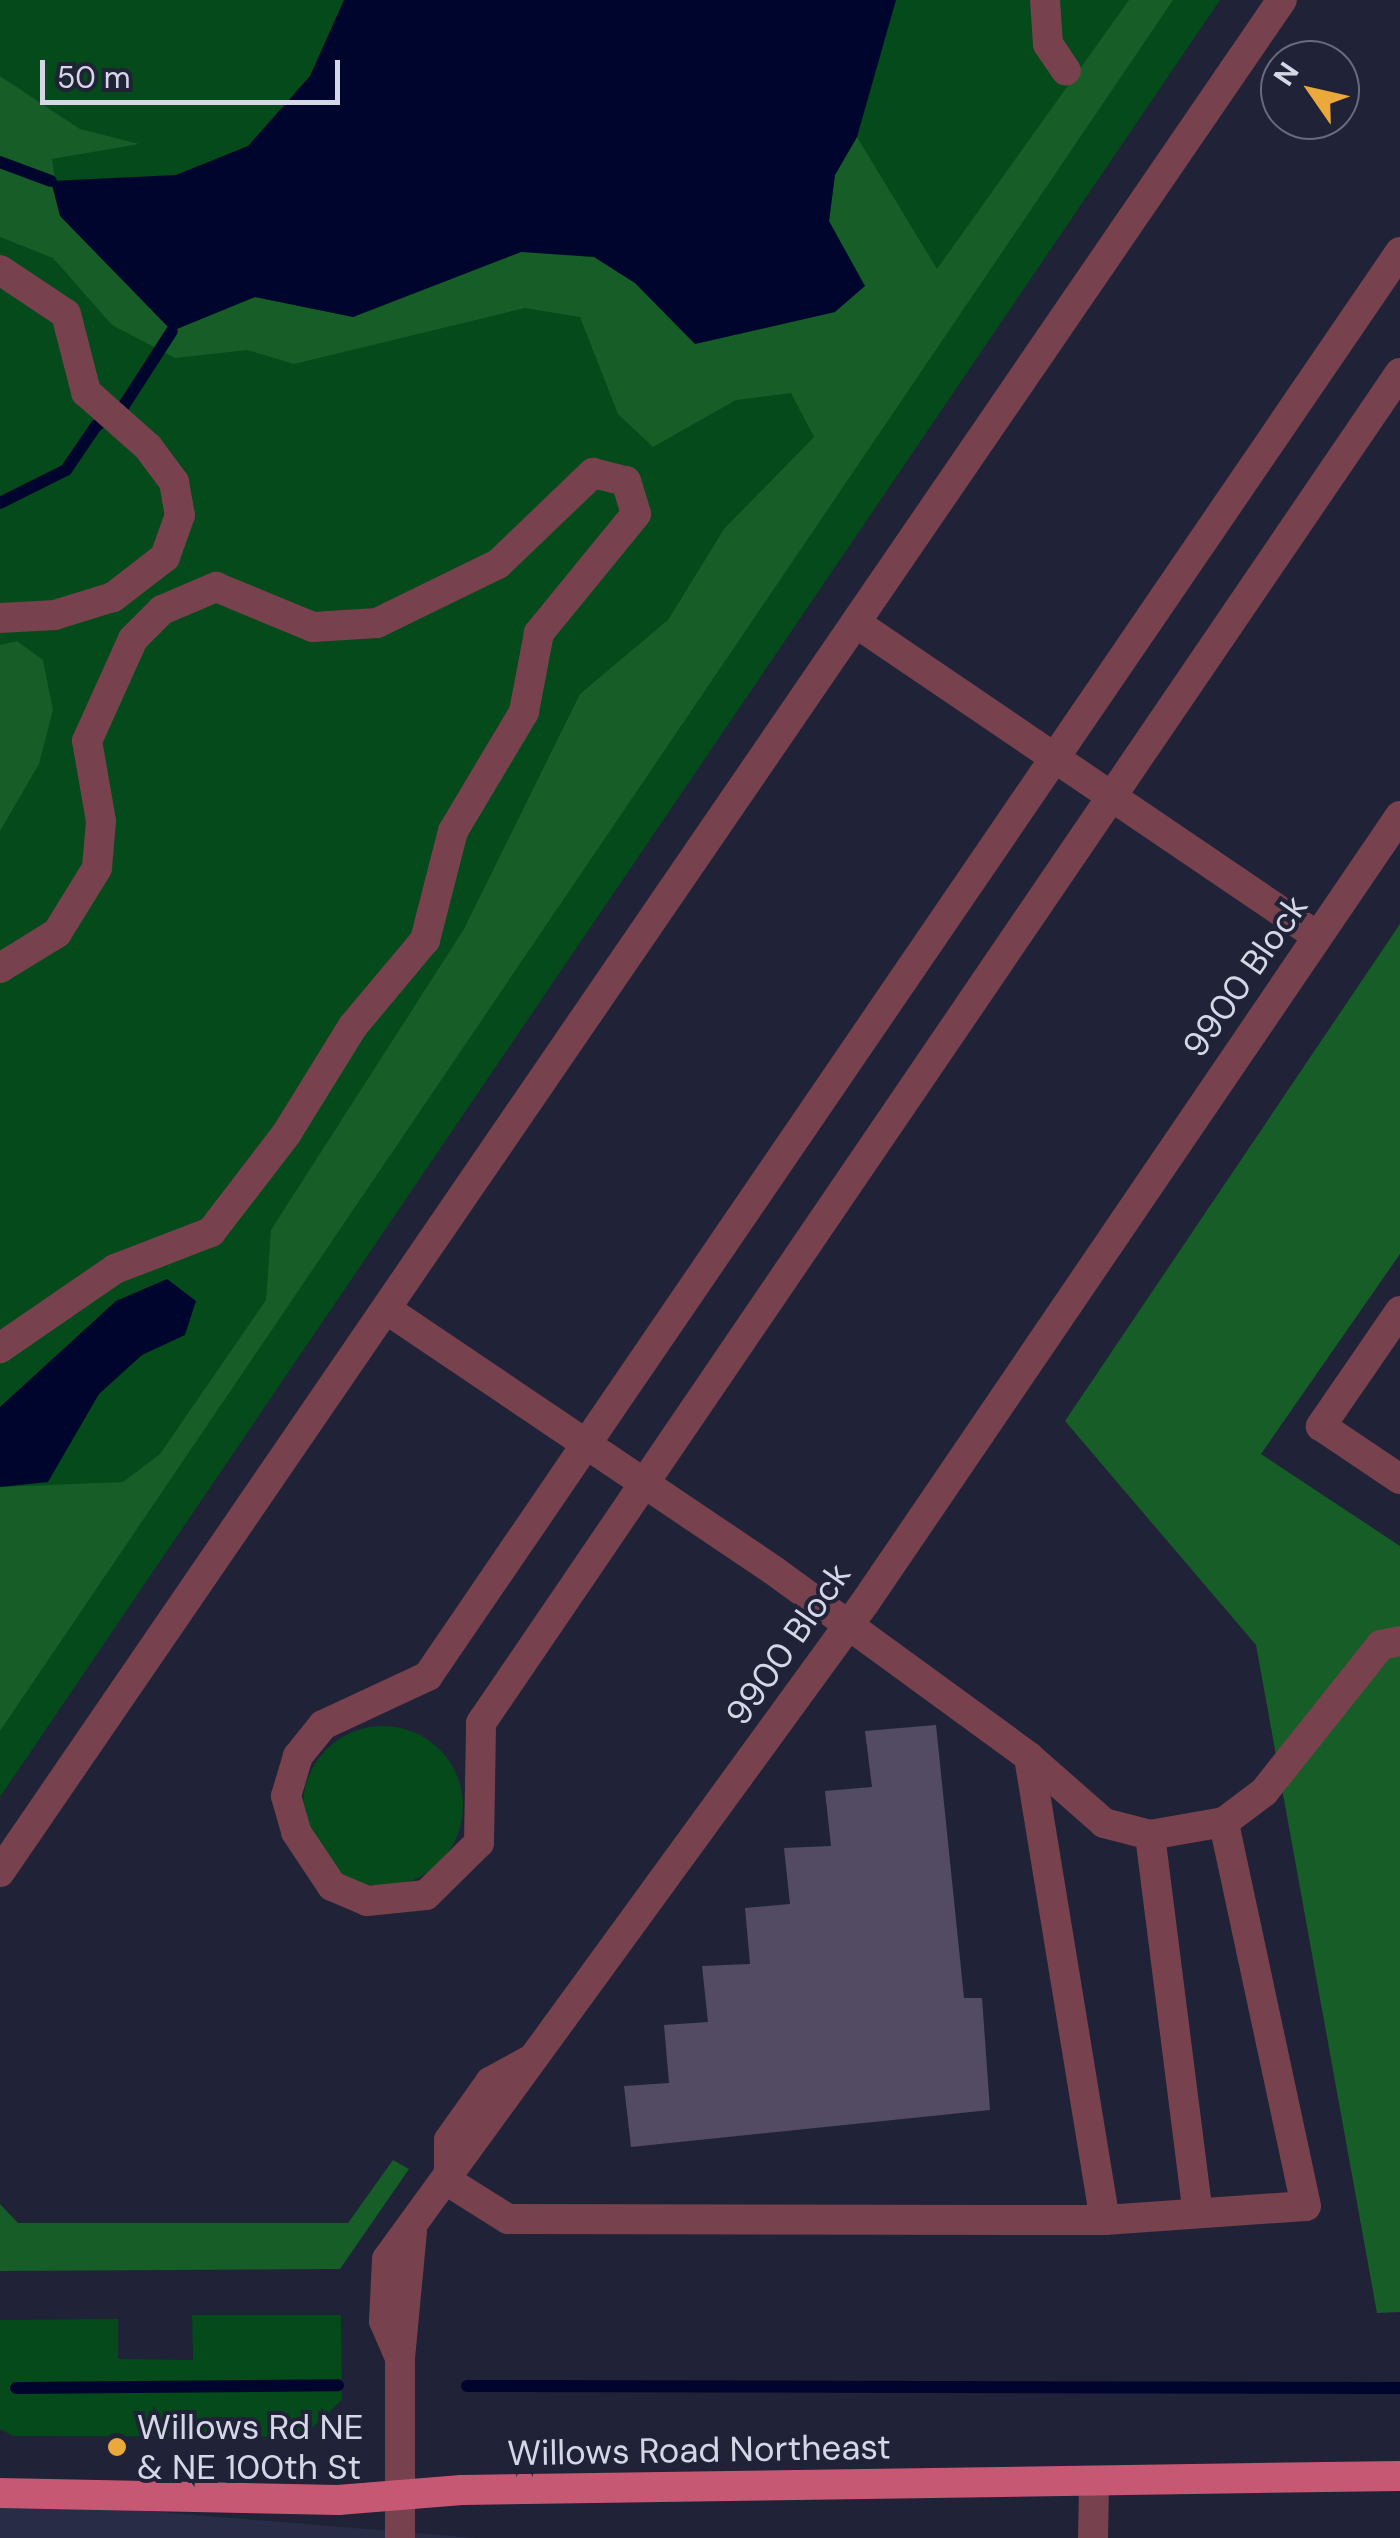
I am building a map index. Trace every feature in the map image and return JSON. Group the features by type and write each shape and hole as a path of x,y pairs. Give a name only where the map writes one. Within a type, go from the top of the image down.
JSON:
{"main road":[{"name":"Willows Road Northeast","path":"0,2493 404,2494 1400,2476"}],"lane":[{"path":"1045,0 1048,44 1066,70"},
{"path":"0,1872 1282,0"},
{"path":"1400,252 428,1676 323,1725 298,1756 286,1796 296,1832 332,1886 393,1902 426,1895 460,1868 479,1843 481,1724 1400,373"},
{"path":"0,270 66,314 86,392 174,482 180,515 165,556 113,596 56,615 0,618"},
{"path":"0,968 57,932 96,868 101,821 87,740 133,640 196,591 216,587 313,627 377,623 498,564 593,473 626,481 636,514 539,633 524,712 452,831 425,940 352,1026 254,1175 211,1232 115,1268 0,1348"},
{"path":"165,556 196,591"},
{"path":"856,623 1317,936"},
{"name":"9900 Block","path":"449,2182 449,2140 490,2082 539,2055 847,1627 1400,816"},
{"path":"386,1309 643,1483 1029,1757 1104,1823 1150,1836 1224,1822 1264,1792 1381,1645 1400,1641"},
{"path":"1400,1310 1320,1426 1400,1479"},
{"path":"1029,1757 1105,2220"},
{"path":"400,2538 404,2494 400,2358 384,2321 387,2259 449,2182 508,2219 1105,2220 1306,2206 1224,1822"},
{"path":"1150,1836 1198,2213"},
{"path":"1092,2538 1094,2484"}],"shaded area":[{"path":"344,0 896,0 857,137 835,175 829,221 865,286 835,312 695,344 635,283 594,257 521,252 353,317 255,297 172,331 60,216 51,181 176,175 248,146 310,76"},
{"path":"167,1279 196,1301 185,1335 142,1355 99,1394 48,1482 0,1487 0,1407 116,1301"},
{"path":"0,2499 476,2538 0,2538"}],"green space":[{"path":"0,0 1220,0 0,1797"},
{"path":"1129,0 1173,0 0,1731 0,1487 123,1482 160,1454 266,1300 271,1230 464,929 580,694 668,620 724,529 814,437 791,393 736,400 653,447 618,414 580,317 525,308 294,364 247,350 175,358 112,325 53,258 0,237 0,76 80,129 139,144 52,159 60,215 172,331 255,297 353,317 521,252 558,250 594,257 635,283 695,344 835,312 829,221 835,175 857,137 937,269"},
{"path":"17,641 43,660 53,710 39,764 0,831 0,645"},
{"path":"1400,924 1400,1254 1261,1454 1400,1546 1400,2312 1377,2313 1256,1645 1065,1421"},
{"path":"383,1726 414,1732 440,1749 457,1775 463,1806 457,1837 440,1863 414,1880 383,1886 352,1880 326,1863 309,1837 303,1806 309,1775 326,1749 352,1732"},
{"path":"393,2160 409,2169 340,2269 0,2271 0,2204 18,2223 348,2223"},
{"path":"192,2315 341,2315 342,2400 302,2437 13,2436 0,2429 0,2320 118,2319 118,2359 193,2360"}],"building":[{"path":"936,1725 964,1998 982,1998 990,2110 631,2147 624,2086 669,2083 664,2025 708,2022 702,1966 750,1964 745,1908 790,1904 784,1848 831,1846 825,1791 872,1787 865,1731"}],"waterway":[{"path":"0,162 51,181"},
{"path":"0,503 66,470 96,426 123,407 172,331"},
{"path":"16,2388 338,2385"},
{"path":"467,2386 1400,2388"}],"place":[{"name":"Willows Rd NE & NE 100th St","path":"117,2447"}]}
